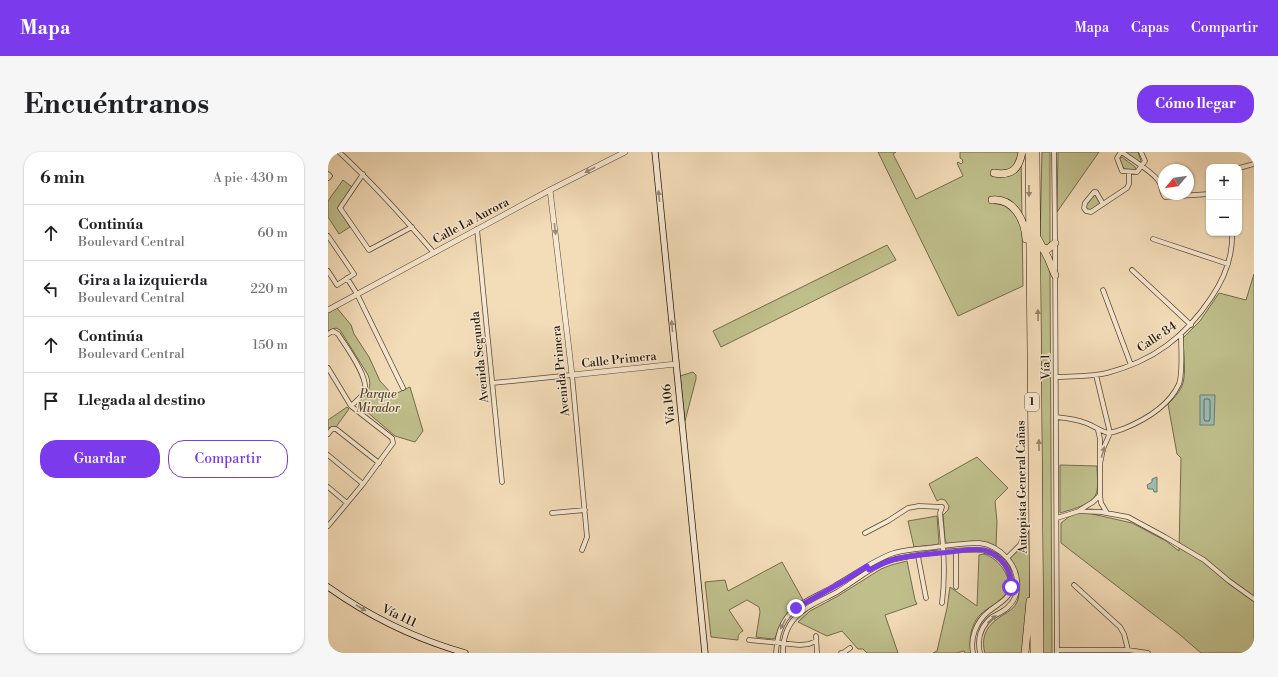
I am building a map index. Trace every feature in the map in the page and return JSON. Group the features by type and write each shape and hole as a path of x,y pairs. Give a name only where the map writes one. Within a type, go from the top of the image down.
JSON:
{"highway":[{"path":"994,173 1004,174 1012,172 1019,163 1022,152"},
{"name":"Autopista General Cañas","path":"1029,152 1034,653"},
{"name":"Autopista General Cañas","path":"1036,152 1040,653"},
{"path":"992,200 1002,201 1012,208 1018,214 1025,229 1032,395"},
{"path":"1037,235 1041,247 1055,274"},
{"path":"1041,247 1048,249 1055,243"},
{"path":"1025,653 1030,604 1034,587"}],"main road":[{"name":"Vía 106","path":"655,152 705,653"},
{"name":"Vía 111","path":"328,587 374,616 404,631 465,653"}],"street":[{"path":"339,152 363,174 434,253"},
{"name":"Calle La Aurora","path":"328,310 550,190 625,152"},
{"name":"Vía 1","path":"1054,152 1057,652"},
{"path":"1141,152 1145,161 1141,166 1137,172 1122,171 1117,158 1121,152 1141,166 1157,179 1165,197 1206,194"},
{"path":"1242,167 1254,164"},
{"path":"1104,204 1096,192 1094,192 1085,203 1084,208 1086,211 1091,212 1104,204 1127,188 1129,184 1129,172"},
{"path":"328,174 330,176 328,178"},
{"path":"363,174 340,205 340,210 369,250 412,227"},
{"name":"Avenida Primera","path":"550,190 572,375 585,510 587,537 582,550"},
{"name":"Avenida Segunda","path":"477,230 502,482"},
{"path":"328,236 354,274 337,285 328,271"},
{"name":"Calle 84","path":"1056,377 1096,375 1131,365 1156,353 1181,335 1191,325 1217,288 1228,264 1231,252 1232,236"},
{"path":"1153,239 1228,264"},
{"path":"1132,270 1191,325"},
{"path":"347,278 357,294 404,388"},
{"path":"1103,290 1131,365"},
{"path":"328,334 333,331 338,334 364,380 364,394 351,406"},
{"path":"1056,417 1078,420 1098,430 1110,433 1146,418 1171,397 1179,382 1181,335"},
{"name":"Calle Primera","path":"492,383 676,364"},
{"path":"328,368 351,406 392,438 393,444 363,484 329,523"},
{"path":"1096,375 1110,433 1103,449 1100,464"},
{"path":"328,434 332,429 336,429 379,463"},
{"path":"1098,430 1100,439 1100,495 1101,503 1107,513"},
{"path":"328,455 363,484"},
{"path":"328,487 347,503"},
{"path":"1057,518 1079,511 1093,502 1100,495"},
{"path":"1093,502 1096,512"},
{"path":"865,533 908,508 919,506 942,507 940,513 945,583 942,603"},
{"path":"552,513 585,510"},
{"path":"1079,511 1107,513 1128,517 1204,560 1254,599"},
{"path":"1004,564 1020,545 1027,529"},
{"path":"776,653 777,642 783,623 796,608 844,581 876,560 894,553 943,546 982,544 994,547 1008,559 1014,569 1018,587 1016,595 1007,608 994,616 986,624 979,639 980,653"},
{"path":"783,653 789,626 801,611 836,593 869,570 893,560 956,551 982,550 993,554 1004,564 1011,579 1010,593 1002,603 982,618 976,628 973,638 973,653"},
{"path":"956,551 956,587"},
{"path":"998,558 1002,553"},
{"path":"918,556 926,598"},
{"path":"867,566 869,570"},
{"path":"1074,585 1120,627 1124,634 1128,650"},
{"path":"816,636 817,653"},
{"path":"973,638 979,639"},
{"path":"749,640 800,645 809,644 816,641"},
{"path":"841,653 850,648"},
{"path":"1057,652 1128,650 1148,653"}],"green space":[{"path":"878,152 896,152 893,154 916,199 963,176 957,163 958,162 961,164 963,162 960,158 960,152 1021,152 1023,286 958,316"},
{"path":"1042,152 1050,152 1050,243 1044,247 1040,238"},
{"path":"1058,152 1099,152 1057,212"},
{"path":"1125,152 1138,152 1141,161 1139,162"},
{"path":"1122,157 1136,169 1124,169 1119,159"},
{"path":"343,180 352,187 338,208 350,227 339,234 328,217 328,201"},
{"path":"1095,194 1101,204 1087,210 1085,206 1086,203"},
{"path":"887,245 896,260 721,347 713,331"},
{"path":"1040,248 1050,268 1052,653 1042,653"},
{"path":"1254,274 1254,653 1201,653 1179,634 1061,543 1061,523 1070,516 1079,512 1132,523 1166,541 1179,551 1181,458 1177,454 1168,404 1182,386 1185,369 1183,338 1200,321 1219,293 1246,300"},
{"name":"Parque Mirador","path":"337,308 351,325 354,334 369,357 380,381 393,395 410,387 423,431 415,442 395,436 359,405 359,401 367,392 370,384 368,375 340,330 336,328 328,331 328,313"},
{"path":"693,372 696,375 696,379 685,421 680,376"},
{"path":"347,407 349,409 336,427 328,428 328,420"},
{"path":"977,457 1008,488 995,501 997,522 996,546 973,541 948,544 945,540 943,515 948,510 949,506 945,500 941,499 937,501 929,484"},
{"path":"1060,465 1097,466 1098,484 1094,498 1086,504 1060,513"},
{"path":"937,516 939,543 936,545 914,547 908,521"},
{"path":"1029,531 1030,593 1023,653 985,653 983,643 989,627 992,623 1013,608 1019,598 1018,577 1010,558 1021,547"},
{"path":"984,554 996,561 1005,572 1008,581 1008,589 1005,595 981,614 976,620 970,636 971,653 965,653 964,651 956,653 933,653 937,651 947,608 950,587 977,606 979,555"},
{"path":"907,561 917,604 885,615 898,653 867,653 863,649 858,649 842,631 827,636 798,622 810,611 838,596 881,569"},
{"path":"782,562 803,600 788,612 775,638 756,637 760,612 759,607 747,600 729,610 743,631 739,634 738,640 711,637 705,582 725,580 728,591"}],"water":[{"path":"1200,395 1215,395 1214,425 1200,425"},
{"path":"1157,477 1157,492 1154,492 1153,489 1148,489 1147,485 1152,482 1152,479"}],"route":[{"path":"796,608 804,602 844,581 867,566 869,570 899,558 977,549 993,554 1004,564 1009,572 1011,587"}]}
